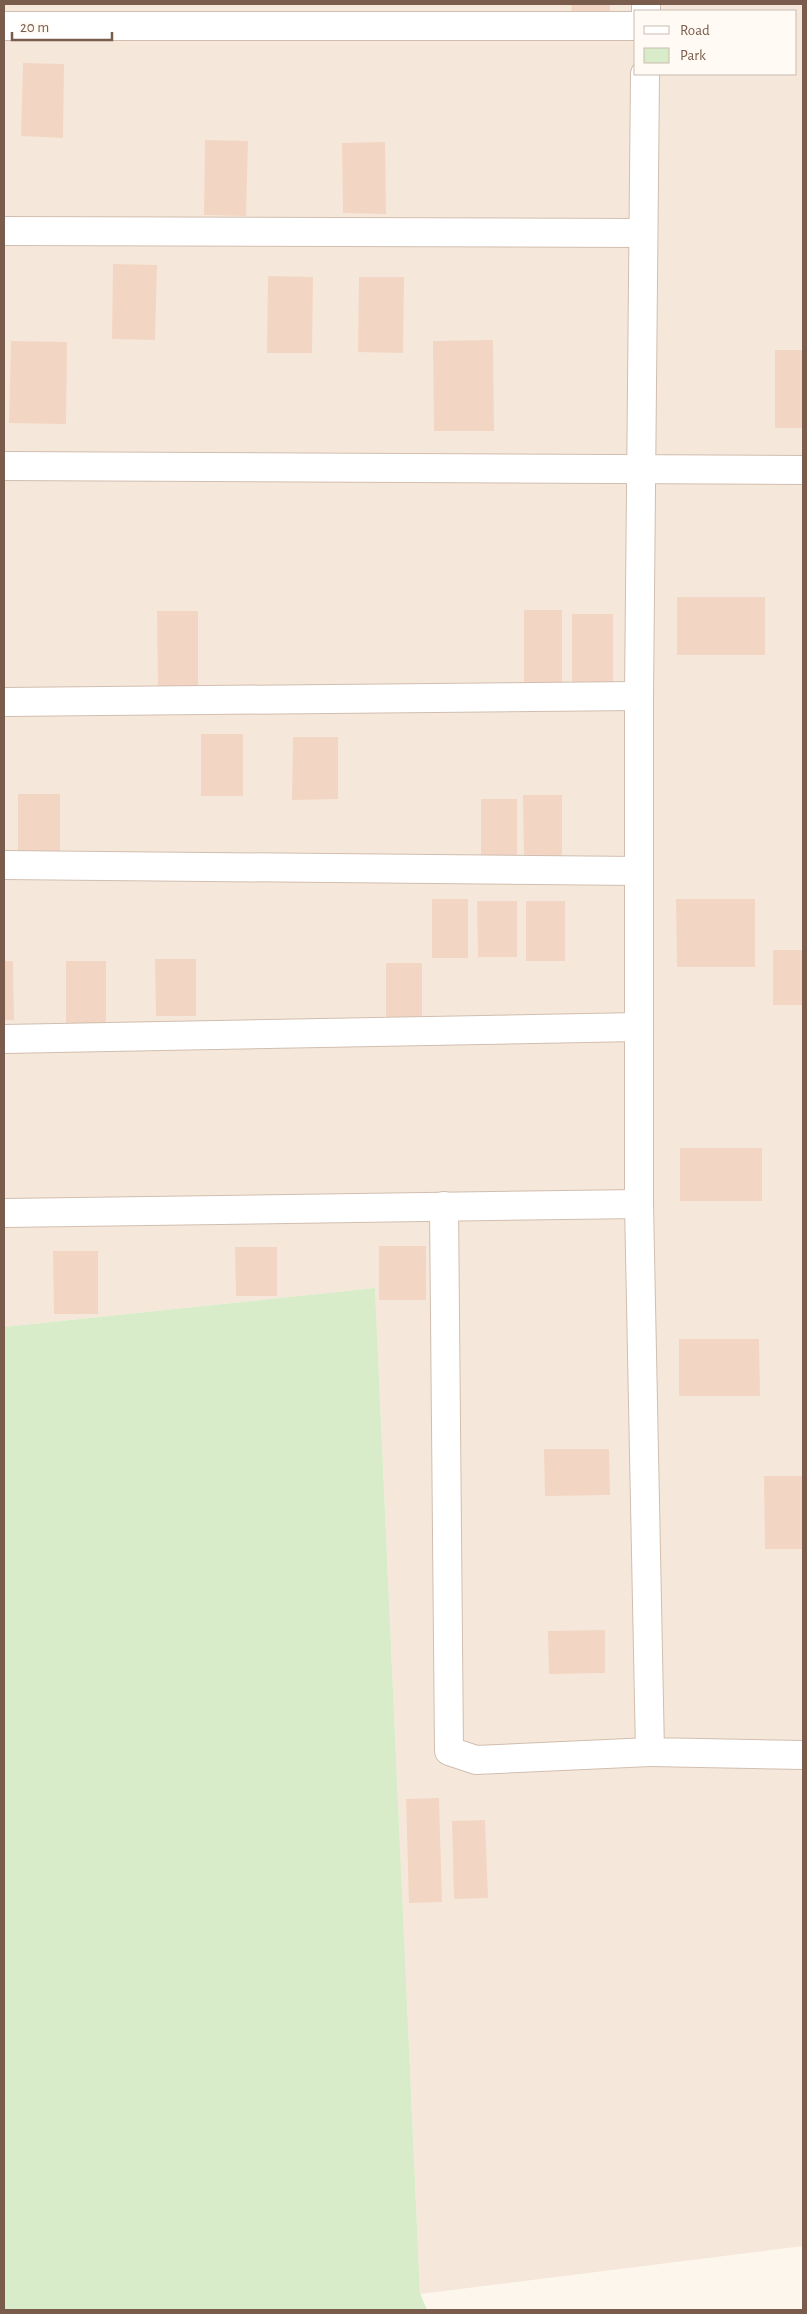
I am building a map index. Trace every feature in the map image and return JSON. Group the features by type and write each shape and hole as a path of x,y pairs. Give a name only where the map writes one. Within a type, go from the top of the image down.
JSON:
{"street":[{"path":"4,26 634,26"},
{"path":"645,75 642,233 638,1027 639,1204 650,1752"},
{"path":"4,232 642,233"},
{"path":"4,466 803,470"},
{"path":"4,702 639,696"},
{"path":"4,865 638,871"},
{"path":"4,1039 638,1027"},
{"path":"4,1213 639,1204"},
{"path":"444,1206 449,1750 476,1760 650,1752 803,1755"}],"shaded area":[{"path":"4,4 803,4 803,2246 420,2294 375,1288 4,1327"}],"green space":[{"path":"375,1288 420,2293 427,2310 4,2310 4,1327"}],"building":[{"path":"571,4 610,4 610,14 572,14"},
{"path":"23,63 64,64 63,138 21,136"},
{"path":"205,140 248,141 246,216 204,215"},
{"path":"385,142 386,214 343,213 342,143"},
{"path":"113,264 157,265 155,340 112,339"},
{"path":"268,276 313,277 312,353 267,353"},
{"path":"359,277 404,277 403,353 358,352"},
{"path":"493,340 494,431 434,431 433,341"},
{"path":"11,341 67,342 66,424 9,423"},
{"path":"775,350 803,350 803,428 775,428"},
{"path":"677,597 765,597 765,655 677,655"},
{"path":"524,610 562,610 562,692 524,692"},
{"path":"157,611 198,611 198,687 158,687"},
{"path":"572,614 613,614 613,694 572,694"},
{"path":"201,734 243,734 243,796 201,796"},
{"path":"293,737 338,737 338,799 292,800"},
{"path":"18,794 60,794 60,852 18,852"},
{"path":"523,795 562,795 562,860 524,860"},
{"path":"481,799 517,799 517,858 481,858"},
{"path":"432,899 468,899 468,958 432,958"},
{"path":"676,899 755,899 755,967 677,967"},
{"path":"477,901 517,901 517,957 478,957"},
{"path":"526,901 565,901 565,961 526,961"},
{"path":"773,950 803,950 803,1005 773,1005"},
{"path":"155,959 196,959 196,1016 156,1016"},
{"path":"4,961 13,961 14,1020 4,1020"},
{"path":"66,961 106,961 106,1023 66,1023"},
{"path":"386,963 422,963 422,1023 386,1023"},
{"path":"680,1148 762,1148 762,1201 680,1201"},
{"path":"379,1246 426,1246 426,1300 379,1300"},
{"path":"235,1247 277,1247 277,1296 236,1296"},
{"path":"53,1251 98,1251 98,1314 54,1314"},
{"path":"679,1339 759,1339 760,1396 679,1396"},
{"path":"544,1449 609,1449 610,1495 545,1496"},
{"path":"764,1476 803,1476 803,1549 765,1549"},
{"path":"605,1630 605,1673 549,1674 548,1631"},
{"path":"439,1798 442,1902 409,1903 406,1799"},
{"path":"485,1820 488,1898 454,1899 452,1821"}]}
